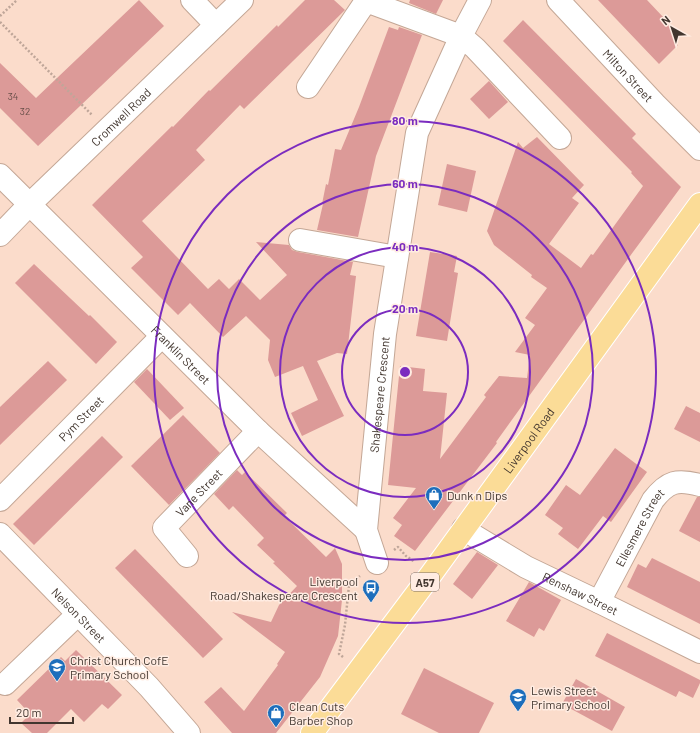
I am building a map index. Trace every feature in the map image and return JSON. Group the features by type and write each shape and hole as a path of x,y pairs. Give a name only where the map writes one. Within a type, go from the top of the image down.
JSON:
{"main road":[{"name":"Liverpool Road","path":"312,733 432,573 700,204"}],"street":[{"path":"192,0 216,24"},
{"name":"Cromwell Road","path":"0,235 29,205 242,0"},
{"name":"Shakespeare Crescent","path":"377,563 366,530 385,334 417,133 461,36 480,0"},
{"name":"Milton Street","path":"558,0 655,104 700,149"},
{"path":"308,87 366,1 461,36 475,48 560,138"},
{"name":"Franklin Street","path":"0,175 258,431 366,530"},
{"path":"300,240 398,257"},
{"name":"Pym Street","path":"0,500 162,336"},
{"name":"Vane Street","path":"186,556 164,528 258,431"},
{"name":"Ellesmere Street","path":"599,602 653,500 662,488 673,482 685,482 700,485"},
{"name":"Renshaw Street","path":"463,529 526,567 700,652"},
{"name":"Nelson Street","path":"0,534 149,687 189,733"},
{"path":"5,684 78,614"}],"path":[{"path":"0,16 17,0"},
{"path":"0,22 107,130"},
{"path":"359,669 339,654 345,625 349,585 398,547 406,556 432,573"}],"building":[{"path":"139,0 164,26 38,146 0,108 0,63 36,98"},
{"path":"305,0 334,0 345,10 244,109 240,105 196,150 205,160 142,221 208,289 219,279 229,289 239,279 260,300 287,275 256,242 289,245 292,250 298,252 353,262 350,275 356,276 347,354 337,353 317,361 344,416 302,436 291,413 318,400 303,366 275,377 268,360 270,340 246,316 223,337 190,303 178,315 131,268 143,257 92,205 209,90 210,91 277,25 278,27"},
{"path":"410,0 443,0 436,14 409,3"},
{"path":"598,0 647,0 680,35 674,41 678,45 659,64"},
{"path":"523,20 636,134 632,138 681,187 496,442 497,443 415,551 394,536 402,525 393,518 416,488 388,485 400,366 425,369 423,391 447,393 440,459 486,397 484,395 499,376 527,378 530,355 515,352 535,325 525,318 547,288 531,277 532,275 494,245 487,231 518,142 523,148 537,137 584,185 572,198 579,203 549,244 581,268 591,254 593,255 643,186 631,173 632,172 503,41"},
{"path":"389,27 398,30 399,27 422,35 376,156 358,237 317,230 335,149 341,150"},
{"path":"489,81 508,102 489,119 470,99"},
{"path":"447,164 476,171 467,212 438,205"},
{"path":"430,252 457,256 454,272 458,273 447,341 416,336"},
{"path":"34,264 117,342 96,364 15,283"},
{"path":"48,361 67,380 0,445 0,407"},
{"path":"147,369 184,408 170,420 134,382"},
{"path":"686,406 700,413 700,442 674,429"},
{"path":"183,415 220,453 169,505 131,466"},
{"path":"102,436 123,457 34,545 13,524"},
{"path":"615,448 647,472 611,522 603,516 578,549 558,534 563,528 545,515 566,485 580,495"},
{"path":"237,470 242,475 245,472 287,513 284,516 326,557 335,548 342,564 342,600 338,636 320,677 276,733 232,733 204,702 221,687 244,711 278,665 277,664 285,652 232,612 271,622 279,605 297,586 257,545 264,538 233,506 229,510 214,494"},
{"path":"697,497 700,497 700,542 679,531"},
{"path":"135,549 223,639 203,658 115,568"},
{"path":"477,552 498,565 472,599 453,584"},
{"path":"652,558 700,582 700,624 627,587 638,564 646,568"},
{"path":"529,582 561,600 544,631 539,628 534,637 506,621"},
{"path":"607,633 700,680 693,698 679,691 676,697 595,656"},
{"path":"76,650 122,695 108,709 102,704 84,722 71,709 47,733 32,733 21,723 30,714 17,700 61,657 65,661"},
{"path":"424,668 494,703 479,733 439,733 401,714"},
{"path":"576,679 625,707 612,731 562,704"}],"place":[{"name":"Dunk n Dips","path":"434,510"},
{"name":"Liverpool Road/Shakespeare Crescent","path":"371,603"},
{"name":"Christ Church CofE Primary School","path":"57,682"},
{"name":"Lewis Street Primary School","path":"518,712"},
{"name":"Clean Cuts Barber Shop","path":"276,728"}]}
